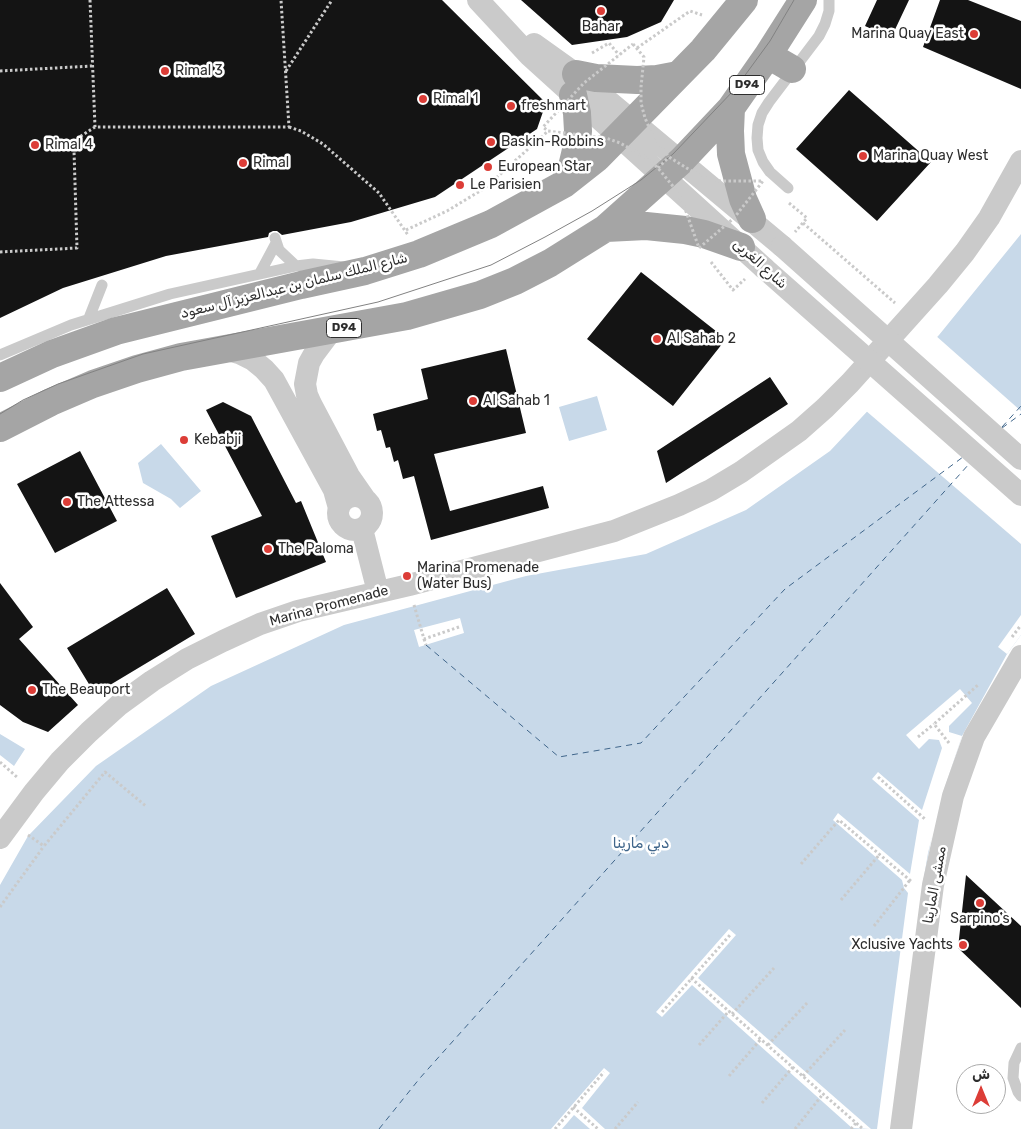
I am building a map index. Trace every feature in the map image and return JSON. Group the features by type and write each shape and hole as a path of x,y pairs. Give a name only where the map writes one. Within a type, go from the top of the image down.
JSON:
{"main road":[{"name":"شارع الملك سلمان بن عبدالعزيز آل سعود","path":"0,378 52,354 116,331 398,262 460,238 521,209 564,184 597,158 703,50 744,0"},
{"name":"D94","path":"0,428 51,402 93,384 137,369 181,357 407,316 480,295 550,264 606,228 668,166 731,108 803,0"},
{"path":"768,55 792,69"},
{"path":"564,184 572,167 578,131 574,85 603,79 657,79 678,75"},
{"path":"731,108 732,154 743,198 752,219"},
{"path":"606,228 646,226 685,230 741,246"}],"street":[{"name":"شارع الغربى","path":"478,0 505,28 537,45 574,85 668,166 741,246 758,276 1021,495"},
{"path":"910,316 965,252 989,218 1021,161"},
{"name":"شارع الغربى","path":"668,166 752,219 788,239 1021,459"},
{"name":"Marina Promenade","path":"5,831 55,767 89,732 126,701 187,659 223,640 298,611 409,585 614,531 679,506 719,486 771,452 812,420 850,383 910,316"},
{"path":"224,349 239,353 253,360 274,380 334,490 339,508 339,518 344,526 352,531 362,529 371,521 373,515 369,503 349,476 311,404 305,384 309,363 332,330"},
{"path":"339,508 342,502 352,496 365,499"},
{"path":"362,529 378,592"},
{"name":"ممشى المارينا","path":"901,1129 933,885 953,796 974,737 1021,656"}],"lane":[{"path":"786,194 763,162 758,150 756,138 758,125 762,113 792,69 819,36 827,18 829,0"},
{"path":"260,273 275,240 284,256 296,266"},
{"path":"0,355 89,318 170,294 260,273 296,266 331,265 365,271"},
{"path":"89,318 102,285"},
{"path":"1021,1048 1014,1063 1014,1078 1021,1096"}],"path":[{"path":"90,0 95,127"},
{"path":"281,0 288,127"},
{"path":"285,71 332,0"},
{"path":"637,48 690,12"},
{"path":"705,255 699,248 683,202 672,184 668,166 645,118 641,103 644,56 634,44 584,83 543,127 548,131 591,135 620,143 668,166 720,181 764,181 771,187"},
{"path":"0,71 92,66"},
{"path":"0,252 77,248 74,151 81,136 95,127 288,127 301,131 323,144 379,193 394,213"},
{"path":"406,230 446,211 484,188 548,131"},
{"path":"699,248 734,218 764,181"},
{"path":"786,194 807,218 788,239"},
{"path":"803,223 910,316"},
{"path":"710,262 733,290 746,278 758,276"},
{"path":"409,585 426,644"},
{"path":"424,639 460,627"},
{"path":"918,737 934,724"},
{"path":"0,762 10,771"},
{"path":"0,907 44,846 105,772 147,807"},
{"path":"878,777 928,821"},
{"path":"800,864 840,820 916,885"},
{"path":"5,831 44,846"},
{"path":"841,900 880,854"},
{"path":"874,926 910,880"},
{"path":"662,1012 730,935"},
{"path":"699,1046 774,968"},
{"path":"691,978 863,1129"},
{"path":"768,1046 807,1004"},
{"path":"803,1076 845,1030"},
{"path":"729,1076 761,1039"},
{"path":"762,1103 793,1067"},
{"path":"555,1129 604,1072"},
{"path":"795,1129 824,1094"},
{"path":"614,1129 638,1102"},
{"path":"573,1107 598,1129"},
{"path":"851,1129 856,1123"}],"water":[{"name":"دبي مارينا","path":"1021,234 1021,635 1007,654 962,736 933,830 923,883 897,1129 0,1129 0,885 28,836 96,766 211,686 344,625 526,576 646,554 746,510 830,451 939,335"},
{"path":"597,396 607,430 569,441 559,407"},
{"path":"161,444 201,491 180,508 171,499 143,483 138,463"},
{"path":"0,734 25,749 14,766 0,755"}],"pier":[{"path":"935,335 1021,411 1021,544 865,410"},
{"path":"1021,615 1021,635 1007,654 998,647"},
{"path":"460,618 464,633 419,647 414,630"},
{"path":"960,689 972,703 949,726 949,732 962,736 944,790 928,853 923,883 897,1129 877,1129 908,893 904,888 902,880 833,820 838,813 910,874 919,820 872,779 878,772 922,810 942,748 939,740 929,739 919,749 906,735"},
{"path":"729,929 736,935 698,978 871,1129 852,1128 692,985 662,1017 656,1012"},
{"path":"604,1068 610,1073 582,1108 605,1129 590,1129 574,1115 562,1129 551,1129"}],"building":[{"name":"Rimal","path":"0,0 442,0 546,103 537,129 435,197 351,222 282,235 277,231 273,231 269,233 268,237 166,256 63,288 0,318"},
{"name":"Bahar","path":"521,0 674,0 661,22 627,37 572,45"},
{"path":"877,0 909,0 891,38 865,26"},
{"name":"Marina Quay East","path":"940,0 968,0 1021,21 1021,89 923,47"},
{"name":"Marina Quay West","path":"849,90 931,162 877,221 796,149"},
{"name":"Al Sahab 2","path":"641,272 726,339 673,406 587,339"},
{"path":"506,349 526,433 434,454 450,511 543,486 549,508 431,540 414,476 403,479 398,460 394,462 390,447 386,448 381,430 377,431 373,414 428,399 421,369"},
{"path":"770,377 788,404 666,483 657,451"},
{"name":"The Paloma","path":"223,402 251,416 296,503 301,501 326,562 236,598 211,536 262,516 206,410"},
{"name":"The Attessa","path":"80,451 117,521 55,553 17,484"},
{"name":"The Beauport","path":"0,583 33,627 19,639 78,705 48,732 23,722 0,705"},
{"path":"167,588 195,634 95,694 67,648"},
{"path":"966,875 1021,926 1021,1008 958,948"}],"ferry route":[{"path":"1002,427 1021,406"},
{"path":"1002,428 1021,414"},
{"path":"426,645 559,757 641,743 785,589 963,457"},
{"path":"379,1129 420,1078 969,464"}],"tram line":[{"path":"0,414 23,400 58,384 143,354 378,302 491,265 545,237 592,211 641,180 673,154 735,89 770,41 794,0"}],"place":[{"name":"Bahar","path":"601,11"},
{"name":"Marina Quay East","path":"974,34"},
{"name":"Rimal 3","path":"165,71"},
{"name":"Rimal 1","path":"423,99"},
{"name":"freshmart","path":"511,106"},
{"name":"Baskin-Robbins","path":"491,142"},
{"name":"Rimal 4","path":"35,145"},
{"name":"Marina Quay West","path":"863,156"},
{"name":"Rimal","path":"243,163"},
{"name":"European Star","path":"488,167"},
{"name":"Le Parisien","path":"460,185"},
{"name":"Al Sahab 2","path":"657,339"},
{"name":"Al Sahab 1","path":"473,401"},
{"name":"Kebabji","path":"184,440"},
{"name":"The Attessa","path":"67,502"},
{"name":"The Paloma","path":"268,549"},
{"name":"Marina Promenade (Water Bus)","path":"407,576"},
{"name":"The Beauport","path":"32,690"},
{"name":"Sarpino's","path":"980,903"},
{"name":"Xclusive Yachts","path":"963,945"}]}
